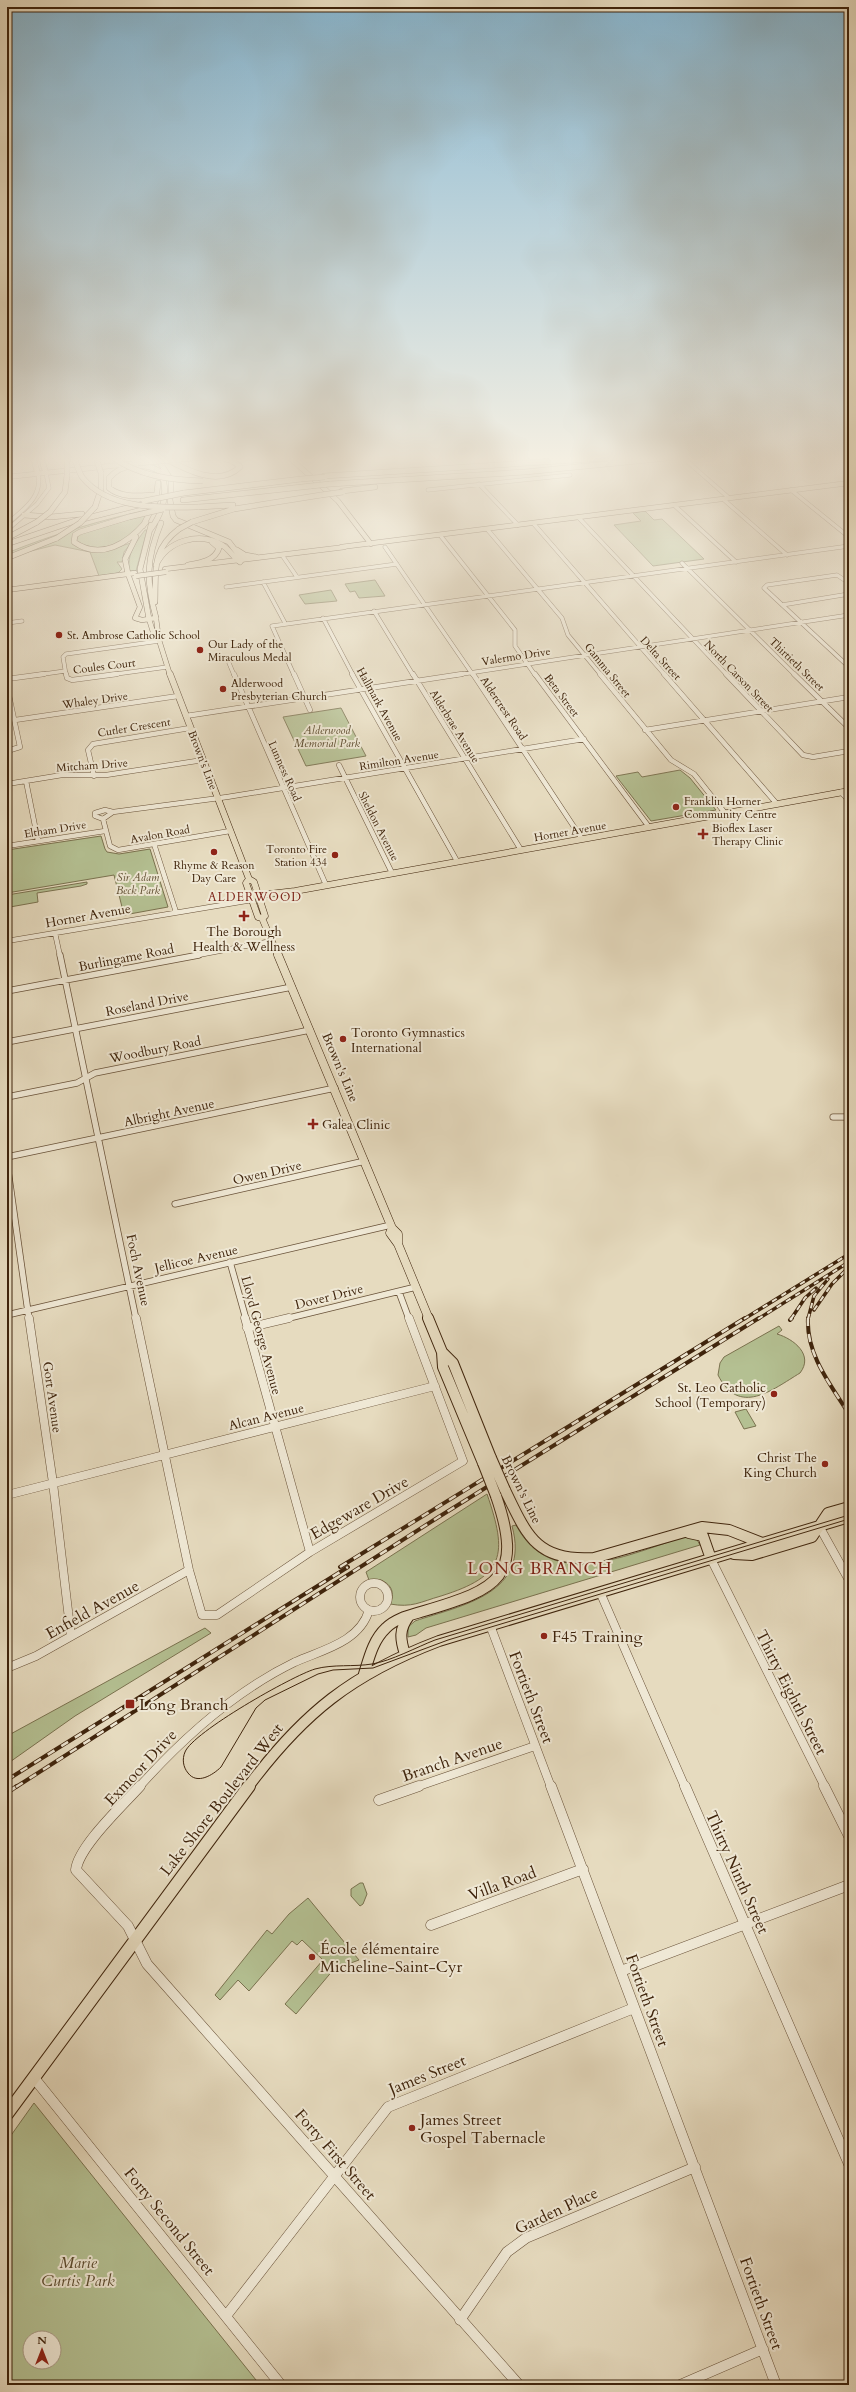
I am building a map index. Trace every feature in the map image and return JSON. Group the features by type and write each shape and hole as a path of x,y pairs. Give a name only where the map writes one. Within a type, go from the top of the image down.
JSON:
{"highway":[{"path":"126,569 128,575"},
{"path":"140,569 142,586 149,618"},
{"path":"147,569 148,585 156,618"},
{"path":"153,607 155,602 156,569"}],"main road":[{"path":"166,570 172,569"},
{"path":"7,590 176,569"},
{"path":"128,575 140,607 135,618 156,618"},
{"name":"Brown's Line","path":"149,618 153,632 159,640"},
{"name":"Brown's Line","path":"156,618 159,640 167,667 249,879 254,882 265,916 262,918"},
{"name":"Horner Avenue","path":"251,898 291,894 295,891 326,885 849,791"},
{"name":"Brown's Line","path":"249,879 246,883 258,917 262,918 335,1088 391,1226 390,1233 398,1244 442,1352 444,1367 507,1526 510,1545 509,1555 502,1572 481,1591 410,1615 389,1624 375,1642 364,1674"},
{"name":"Brown's Line","path":"442,1352 453,1363 505,1490 521,1524 532,1539 541,1547 560,1557 575,1560 597,1558 679,1533 699,1528 714,1527 737,1532 762,1543"},
{"name":"Lake Shore Boulevard West","path":"727,1554 752,1555 812,1537 818,1526 828,1514 849,1507"},
{"name":"Lake Shore Boulevard West","path":"8,2112 280,1746 328,1700 364,1674 405,1654 490,1625 849,1517"},
{"name":"Brown's Line","path":"679,1533 701,1534 706,1542 711,1559"},
{"path":"405,1654 399,1633 400,1628 410,1615"}],"street":[{"path":"291,569 297,577"},
{"path":"226,587 361,569"},
{"name":"Aldercrest Road","path":"399,569 427,605 582,839"},
{"name":"Beta Street","path":"466,569 515,630 515,646 527,664 649,827"},
{"name":"Gamma Street","path":"521,569 562,618 566,624 568,635 583,655 645,730 670,760 694,774 725,814"},
{"name":"Delta Street","path":"572,569 777,804"},
{"name":"North Carson Street","path":"626,569 761,711 808,757 849,751"},
{"path":"310,710 272,626 285,623 687,569"},
{"name":"Thirtieth Street","path":"687,569 849,728"},
{"path":"849,583 841,576 834,576 764,587 800,623 849,667"},
{"path":"264,582 285,623"},
{"path":"782,605 849,594"},
{"name":"Alderbrae Avenue","path":"374,611 415,681 465,758 521,850"},
{"name":"Valermo Drive","path":"186,716 849,615"},
{"name":"Hallmark Avenue","path":"323,618 360,689 457,861"},
{"path":"7,623 22,621"},
{"name":"Coules Court","path":"159,640 66,654 63,657 65,671 68,678 72,680 167,667"},
{"name":"Lunness Road","path":"229,663 326,885"},
{"path":"7,679 65,671"},
{"path":"7,686 9,706 15,720 20,747 7,751"},
{"name":"Whaley Drive","path":"15,720 178,696"},
{"path":"645,730 849,697"},
{"name":"Cutler Crescent","path":"94,776 88,750 92,744 190,728"},
{"name":"Rimilton Avenue","path":"113,812 283,788 584,739"},
{"name":"Mitcham Drive","path":"7,784 62,776 94,776 203,760"},
{"name":"Sheldon Avenue","path":"338,765 392,873"},
{"path":"26,781 38,841"},
{"path":"841,792 849,801"},
{"name":"Avalon Road","path":"113,812 105,810 95,813 95,816 103,819 110,846 116,849 230,831"},
{"path":"103,819 113,812"},
{"name":"Eltham Drive","path":"7,846 105,831"},
{"path":"154,844 176,912"},
{"name":"Horner Avenue","path":"7,941 251,898"},
{"name":"Foch Avenue","path":"55,933 189,1570 201,1613"},
{"name":"Burlingame Road","path":"7,991 272,941"},
{"name":"Roseland Drive","path":"7,1042 292,987"},
{"name":"Woodbury Road","path":"7,1097 77,1083 95,1073 310,1030"},
{"name":"Albright Avenue","path":"7,1157 335,1088"},
{"path":"833,1117 849,1117"},
{"name":"Owen Drive","path":"175,1204 365,1161"},
{"name":"Gort Avenue","path":"7,1163 53,1483 71,1636"},
{"name":"Jellicoe Avenue","path":"7,1314 391,1226"},
{"name":"Lloyd George Avenue","path":"230,1262 246,1328 310,1552"},
{"name":"Dover Drive","path":"246,1328 416,1287"},
{"path":"399,1292 435,1386"},
{"name":"Alcan Avenue","path":"7,1495 435,1386"},
{"name":"Edgeware Drive","path":"201,1613 205,1616 217,1614 230,1607 310,1552 462,1463 463,1459 435,1386"},
{"path":"818,1526 849,1580"},
{"name":"Thirty Eighth Street","path":"711,1559 849,1836"},
{"name":"Enfield Avenue","path":"7,1668 36,1656 189,1570"},
{"name":"Thirty Ninth Street","path":"600,1592 849,2164"},
{"name":"Exmoor Drive","path":"75,1867 78,1858 126,1801 200,1725 234,1699 277,1672 351,1636 364,1627 368,1620 369,1610"},
{"name":"Fortieth Street","path":"490,1625 776,2385"},
{"name":"Branch Avenue","path":"379,1800 535,1746"},
{"name":"Forty First Street","path":"75,1867 76,1872 128,1926 147,1964 519,2385"},
{"name":"Villa Road","path":"431,1925 582,1869"},
{"path":"621,1971 849,1885"},
{"name":"James Street","path":"226,2316 388,2107 634,2008"},
{"name":"Forty Second Street","path":"34,2078 49,2094 281,2385"},
{"name":"Garden Place","path":"460,2320 507,2252 526,2238 695,2167"},
{"path":"680,2385 763,2348"}],"green space":[{"path":"96,569 122,569 118,573 99,576"},
{"path":"129,569 137,569 136,571 129,571"},
{"path":"375,580 385,596 359,598 355,591 350,592 345,584"},
{"path":"331,590 337,601 305,604 299,595"},
{"name":"Alderwood Memorial Park","path":"341,708 366,756 306,766 283,717"},
{"path":"680,770 690,778 716,810 651,821 616,776 638,772 642,777"},
{"name":"Sir Adam Beck Park","path":"101,836 107,852 119,854 150,849 168,907 124,915 114,875 7,893 7,850"},
{"path":"87,882 87,884 81,886 37,893 38,902 10,907 7,895"},
{"path":"779,1326 782,1330 777,1334 790,1340 800,1349 803,1354 805,1360 804,1366 800,1373 767,1392 756,1396 746,1397 736,1395 726,1388 718,1375 720,1363 724,1357"},
{"path":"746,1409 756,1426 744,1429 735,1412"},
{"path":"487,1494 498,1533 499,1548 496,1560 489,1571 478,1580 441,1596 410,1605 390,1604 392,1600 392,1590 388,1584 381,1580 369,1580 366,1572"},
{"path":"516,1525 531,1546 550,1558 571,1563 594,1563 617,1558 687,1536 696,1538 700,1545 426,1628 416,1635 408,1637 408,1627 415,1621 471,1602 488,1593 502,1582 511,1567 515,1549 512,1526"},
{"path":"205,1628 211,1633 75,1716 7,1764 7,1736"},
{"path":"360,1883 363,1883 367,1894 363,1904 360,1906 351,1896 351,1889"},
{"path":"308,1898 359,1960 334,1969 296,2014 285,2004 323,1960 302,1940 297,1945 292,1941 249,1991 238,1980 220,2000 215,1995 267,1930 272,1934 289,1914"},
{"name":"Marie Curtis Park","path":"34,2103 260,2385 7,2385 7,2141"}],"tram line":[{"path":"849,1515 435,1640 396,1657 379,1662 365,1665 322,1667 315,1669 266,1693 205,1732 192,1743 185,1752 183,1760 184,1766 188,1773 192,1777 196,1778 205,1778 214,1773 221,1767 256,1708 265,1700 318,1674 333,1670 373,1668 448,1640 849,1519"}],"railway":[{"path":"744,1319 849,1254"},
{"path":"758,1319 849,1262"},
{"path":"814,1310 832,1284 848,1268"},
{"path":"808,1319 814,1296 828,1279"},
{"path":"791,1319 805,1298 816,1288"},
{"path":"340,1567 745,1318"},
{"path":"16,1787 437,1518 759,1318"},
{"path":"808,1319 808,1331 815,1356 827,1380 849,1414"},
{"path":"7,1780 348,1567"},
{"path":"7,1793 17,1786"}],"place":[{"name":"St. Ambrose Catholic School","path":"59,635"},
{"name":"Our Lady of the Miraculous Medal","path":"200,650"},
{"name":"Alderwood Presbyterian Church","path":"223,689"},
{"name":"Franklin Horner Community Centre","path":"676,807"},
{"name":"Bioflex Laser Therapy Clinic","path":"703,834"},
{"name":"Rhyme & Reason Day Care","path":"214,852"},
{"name":"Toronto Fire Station 434","path":"335,855"},
{"name":"The Borough Health & Wellness","path":"244,916"},
{"name":"Toronto Gymnastics International","path":"343,1039"},
{"name":"Galea Clinic","path":"313,1124"},
{"name":"St. Leo Catholic School (Temporary)","path":"774,1394"},
{"name":"Christ The King Church","path":"825,1464"},
{"name":"F45 Training","path":"544,1636"},
{"name":"Long Branch","path":"130,1704"},
{"name":"École élémentaire Micheline-Saint-Cyr","path":"312,1957"},
{"name":"James Street Gospel Tabernacle","path":"412,2128"}],"district":[{"name":"ALDERWOOD","path":"255,897"},
{"name":"LONG BRANCH","path":"540,1568"}]}
